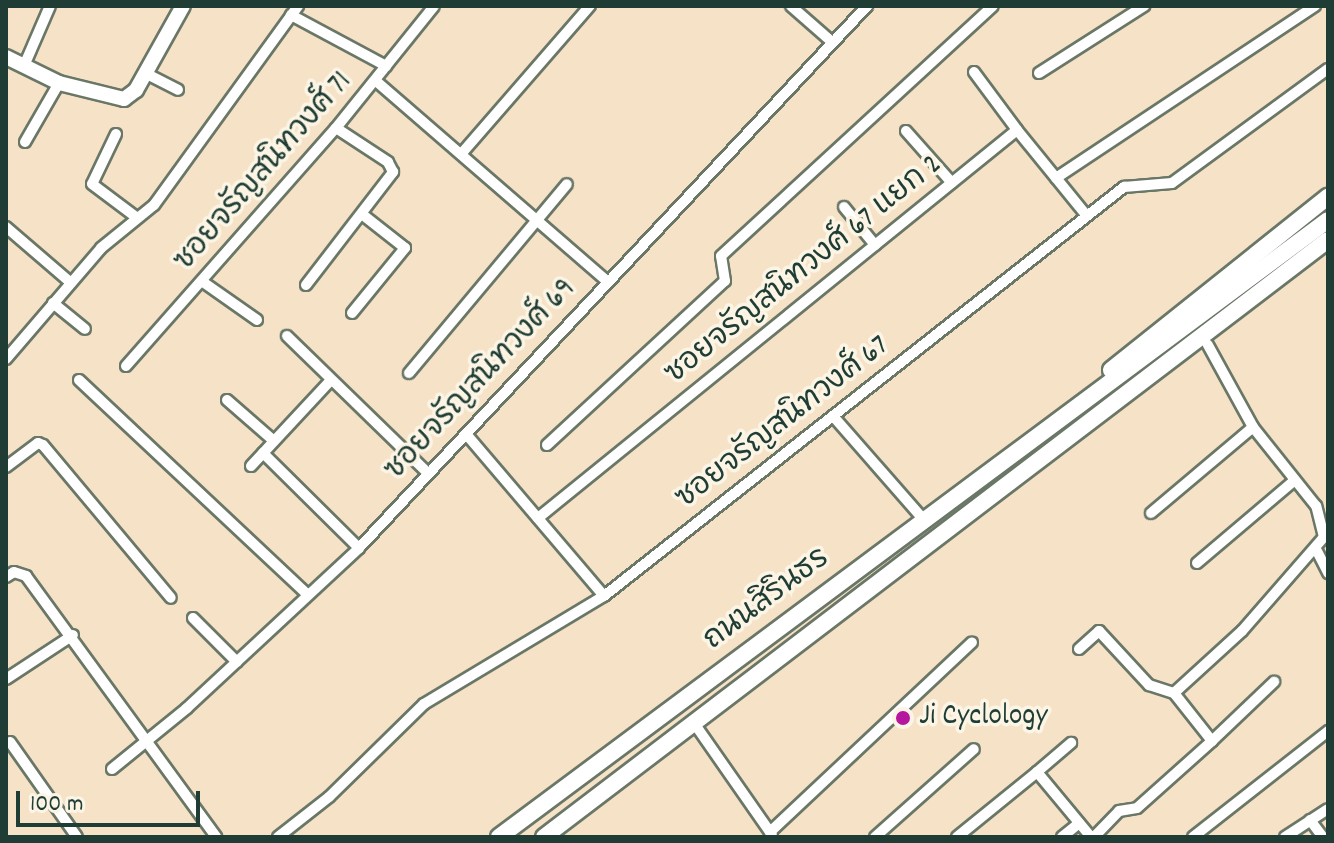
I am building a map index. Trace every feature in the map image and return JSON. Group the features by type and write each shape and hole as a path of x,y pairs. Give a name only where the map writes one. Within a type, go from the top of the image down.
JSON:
{"main road":[{"name":"ถนนสิรินธร","path":"1070,410 1160,326 1328,197"},
{"name":"ถนนสิรินธร","path":"544,837 1097,417 1328,220"},
{"name":"ถนนสิรินธร","path":"499,837 1070,410 1328,240"},
{"name":"ถนนสิรินธร","path":"1097,417 1208,345 1328,253"}],"street":[{"path":"24,66 50,6"},
{"path":"6,57 59,83 124,99 145,73 183,6"},
{"name":"ซอยจรัญสนิทวงศ์ 71","path":"126,366 336,128 434,6"},
{"path":"462,153 590,6"},
{"path":"791,6 831,41"},
{"name":"ซอยจรัญสนิทวงศ์ 69","path":"112,769 145,744 237,662 359,548 867,6"},
{"path":"547,445 725,281 721,256 993,6"},
{"path":"1039,73 1144,6"},
{"path":"1056,178 1315,6"},
{"path":"6,359 70,282 136,217 154,205 294,11 386,66"},
{"name":"ซอยจรัญสนิทวงศ์ 67","path":"278,837 329,797 424,704 604,596 1086,215 1130,183 1172,183 1328,69"},
{"path":"974,72 1086,215"},
{"path":"145,73 178,90"},
{"path":"376,81 608,282"},
{"path":"25,142 59,83"},
{"path":"306,285 363,215 393,169 336,128"},
{"name":"ซอยจรัญสนิทวงศ์ 67 แยก 2","path":"538,518 1017,130"},
{"path":"906,131 952,183"},
{"path":"116,134 92,184 136,217"},
{"path":"409,373 567,184"},
{"path":"844,207 875,245"},
{"path":"352,313 405,248 363,215"},
{"path":"6,227 70,282"},
{"path":"203,282 257,320"},
{"path":"53,303 85,329"},
{"path":"287,336 428,473"},
{"path":"1174,693 1242,631 1317,551 1324,537 1316,506 1253,427 1208,345"},
{"path":"79,380 308,595"},
{"path":"251,466 331,380"},
{"path":"227,400 274,441"},
{"path":"833,416 924,520"},
{"path":"1151,513 1253,427"},
{"path":"467,435 604,596"},
{"path":"6,467 43,445 171,598"},
{"path":"263,453 359,548"},
{"path":"1197,563 1295,480"},
{"path":"1317,551 1328,573"},
{"path":"6,577 21,572 73,635 145,744 216,837"},
{"path":"193,618 237,662"},
{"path":"1079,649 1099,631 1149,685 1174,693 1212,741"},
{"path":"6,679 73,635"},
{"path":"694,723 771,834 972,642"},
{"path":"1037,772 1092,837 1119,811 1137,808 1274,682"},
{"path":"1193,837 1328,731"},
{"path":"10,742 77,837"},
{"path":"957,837 1071,743"},
{"path":"875,837 974,749"},
{"path":"1285,837 1328,809"},
{"path":"1310,820 1323,837"},
{"path":"1062,837 1079,823"}],"place":[{"name":"Ji Cyclology","path":"903,718"}]}
